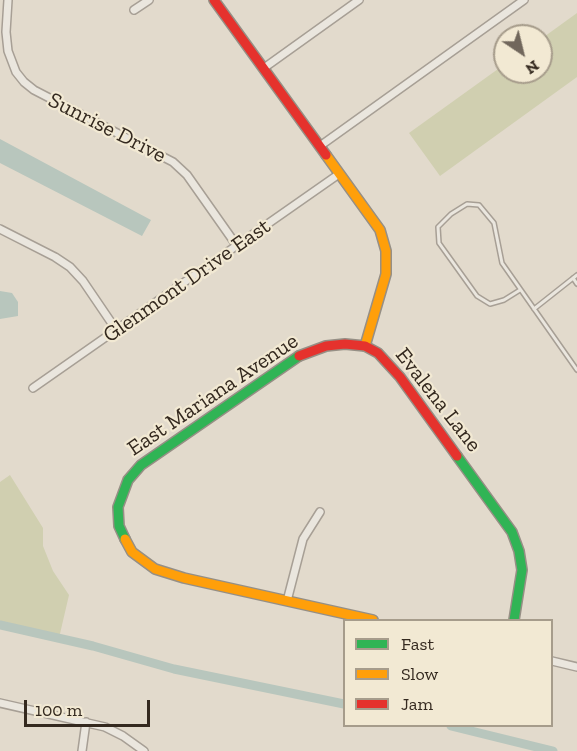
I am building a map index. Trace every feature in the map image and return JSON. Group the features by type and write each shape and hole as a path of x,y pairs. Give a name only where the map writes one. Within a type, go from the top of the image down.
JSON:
{"street":[{"name":"Sunrise Drive","path":"8,0 6,32 8,51 16,72 24,82 34,90 172,162 187,175 237,246"},
{"path":"134,10 148,0"},
{"name":"Evalena Lane","path":"214,0 376,224 384,240 387,274 365,346 378,353 400,377 512,532 519,551 522,570 514,619"},
{"path":"264,68 358,0"},
{"path":"320,146 524,0"},
{"name":"Glenmont Drive East","path":"33,388 339,174"},
{"path":"0,229 70,267 83,281 117,331"},
{"name":"East Mariana Avenue","path":"364,619 184,578 155,569 132,552 122,536 118,517 120,498 128,480 141,465 297,357 326,346 345,344 365,346"},
{"path":"287,601 303,539 320,512"},
{"path":"553,661 577,667"},
{"path":"0,703 113,730 144,751"},
{"path":"82,751 86,722"}],"lane":[{"path":"520,290 504,300 490,304 477,296 439,243 438,227 451,214 467,204 479,206 494,223 502,263 575,364 577,370"},
{"path":"534,309 577,275"},
{"path":"573,278 577,284"}],"green space":[{"path":"577,13 577,77 440,176 409,133 493,73 493,84 553,84 553,30"},
{"path":"10,475 43,528 43,546 53,571 69,595 59,638 0,627 0,482"}],"shaded area":[{"path":"0,139 151,220 142,236 0,163"},
{"path":"0,291 12,293 18,302 18,316 0,319"}],"waterway":[{"path":"0,625 93,646 174,669 343,704"},
{"path":"455,727 553,751"}],"traffic: fast":[{"path":"125,539 119,526 118,507 128,480 141,465 299,356"},
{"path":"457,456 512,532 519,551 522,570 514,619"}],"traffic: slow":[{"path":"326,155 380,230 386,251 386,274 365,346"},
{"path":"125,539 132,552 155,569 184,578 368,619"}],"traffic: jam":[{"path":"214,0 326,155"},
{"path":"299,356 326,346 345,344 365,346 378,353 400,377 457,456"}]}
